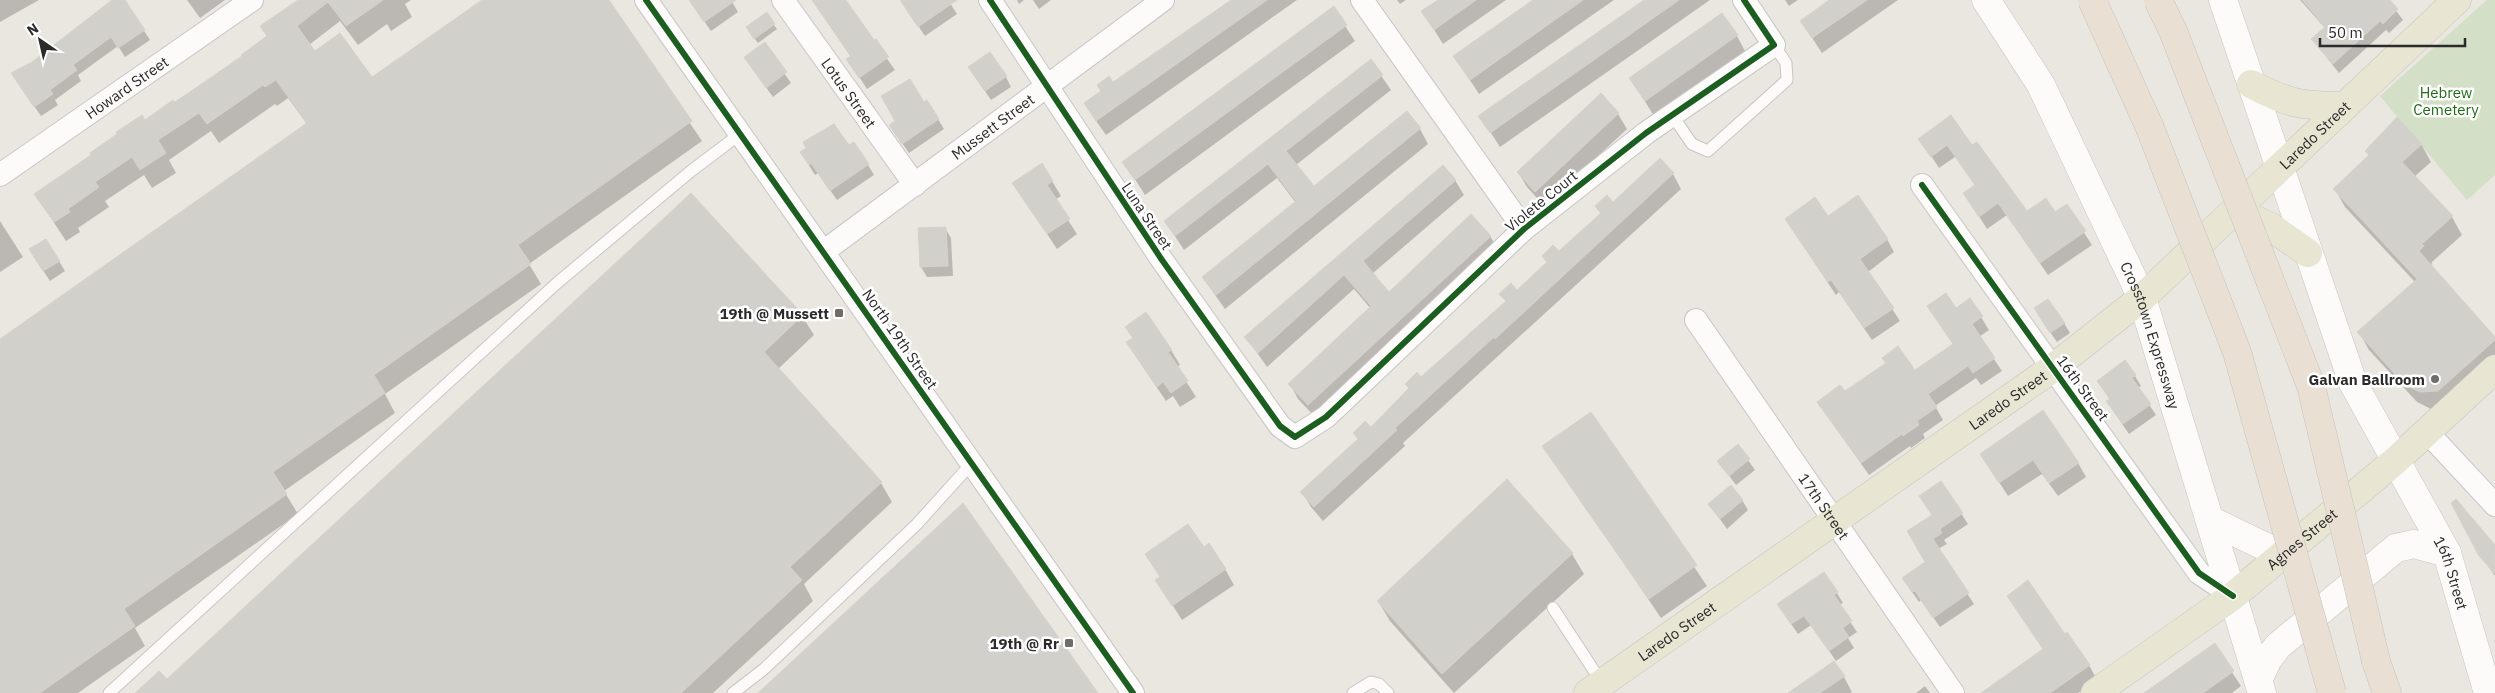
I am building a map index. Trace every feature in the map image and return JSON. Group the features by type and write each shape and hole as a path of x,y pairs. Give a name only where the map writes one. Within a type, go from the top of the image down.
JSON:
{"highway":[{"path":"2092,0 2150,128 2236,352 2332,693"},
{"path":"2158,0 2173,31 2311,386 2376,661 2387,693"}],"main road":[{"name":"Crosstown Expressway","path":"1986,0 2041,85 2142,298 2261,686"},
{"path":"2223,0 2278,168 2353,383 2395,461"},
{"name":"Laredo Street","path":"1595,688 2053,368 2142,298 2457,0"},
{"path":"2251,84 2277,98 2300,105 2344,106"},
{"path":"2234,210 2271,227 2308,253"},
{"name":"Agnes Street","path":"2095,693 2233,596 2395,461 2495,369"},
{"name":"16th Street","path":"2395,461 2447,553 2488,693"},
{"path":"2210,520 2282,555"},
{"path":"2261,686 2268,659 2278,646 2396,548 2414,544 2447,553"}],"street":[{"name":"Howard Street","path":"0,175 252,0"},
{"name":"North 19th Street","path":"646,0 1133,693"},
{"name":"Lotus Street","path":"783,0 915,185"},
{"name":"Luna Street","path":"990,0 1162,260 1280,426 1296,437"},
{"name":"Mussett Street","path":"823,252 1163,0"},
{"path":"1362,0 1524,229"},
{"path":"1744,0 1774,45"},
{"name":"Violete Court","path":"1296,437 1326,417 1524,229 1672,115 1774,45"},
{"name":"16th Street","path":"1922,185 2199,573 2233,596"},
{"name":"17th Street","path":"1696,320 1953,693"},
{"path":"2428,432 2495,505"}],"lane":[{"path":"1672,115 1692,144 1708,151 1787,80 1786,63 1774,45"},
{"path":"109,693 557,283 691,171 740,134"},
{"path":"733,693 764,669 917,524 972,463"},
{"path":"1553,608 1595,688"},
{"path":"1353,693 1371,682 1379,684 1388,693"}],"green space":[{"name":"Hebrew Cemetery","path":"2487,0 2495,0 2495,175 2467,200 2380,96"}],"building":[{"path":"112,0 125,0 145,30 118,48 111,37 73,65 77,70 50,90 53,94 34,107 11,73 32,62"},
{"path":"298,0 383,0 346,26 328,2 297,26 315,51 340,33 372,77 482,0 609,0 692,121 518,245 531,264 374,375 385,393 273,472 287,494 124,609 135,626 40,693 0,693 0,339 307,123 276,80 265,87 263,85 207,124 199,113 158,140 166,153 140,170 132,157 95,182 99,187 68,209 70,212 54,222 34,194 91,155 90,153 117,134 116,132 142,115 145,120 173,100 174,103 242,56 267,36 260,26"},
{"path":"689,0 736,0 704,22"},
{"path":"812,0 846,0 874,40 876,39 889,57 859,78 846,59 851,56"},
{"path":"900,0 957,0 918,27"},
{"path":"1231,0 1267,0 1096,121 1084,103 1101,91 1097,85 1109,76 1113,82"},
{"path":"1438,0 1476,0 1434,30 1421,11"},
{"path":"1533,0 1583,0 1470,80 1453,56"},
{"path":"1644,0 1679,0 1490,133 1478,116"},
{"path":"1829,0 1867,0 1812,38 1800,21"},
{"path":"2302,0 2390,0 2398,9 2383,24 2380,21 2333,64 2311,39 2325,27"},
{"path":"1334,6 1347,25 1135,180 1122,162"},
{"path":"767,12 775,24 754,39 746,27"},
{"path":"1722,13 1738,35 1645,101 1629,78"},
{"path":"765,42 787,72 766,88 744,57"},
{"path":"990,52 1007,76 985,91 968,67"},
{"path":"1371,59 1383,75 1286,151 1314,186 1407,111 1421,128 1216,295 1202,277 1296,201 1268,164 1175,236 1164,221"},
{"path":"910,79 924,102 927,100 939,119 902,144 889,125 895,121 881,96"},
{"path":"1601,93 1619,113 1535,192 1517,172"},
{"path":"1951,115 1972,145 1977,142 2027,211 2046,198 2055,212 2067,204 2086,231 2040,263 1998,203 1979,217 1963,193 1975,185 1947,145 1931,157 1918,139"},
{"path":"2397,117 2422,144 2402,162 2453,216 2422,244 2424,246 2419,251 2495,337 2495,340 2438,391 2420,392 2405,385 2357,332 2417,279 2333,189 2369,155 2365,151"},
{"path":"834,124 849,145 854,142 869,164 830,191 811,163 809,165 800,152 806,148 803,142"},
{"path":"1660,158 1674,173 1495,339 1494,337 1395,428 1397,430 1314,507 1300,492 1358,439 1353,433 1365,421 1371,427 1409,388 1405,384 1417,372 1421,377 1506,301 1499,294 1511,283 1517,290 1547,262 1542,256 1553,245 1559,251 1601,213 1595,206 1607,195 1613,202"},
{"path":"1042,163 1053,181 1047,185 1070,219 1047,234 1012,183"},
{"path":"1443,165 1456,180 1363,261 1389,292 1471,214 1491,236 1308,405 1288,384 1371,306 1344,275 1258,353 1244,337"},
{"path":"691,193 803,315 764,352 882,482 790,567 802,580 681,693 135,693 159,671 167,679"},
{"path":"1858,195 1888,239 1860,259 1894,308 1864,328 1831,280 1828,282 1785,219 1815,197 1828,216"},
{"path":"946,227 948,266 920,267 918,228"},
{"path":"46,239 60,261 43,271 29,249"},
{"path":"1946,293 1956,308 1970,298 1983,316 1972,324 1995,358 1973,373 1968,366 1928,394 1937,407 1917,421 1919,425 1903,436 1902,434 1861,463 1817,402 1840,385 1845,391 1886,363 1882,358 1898,346 1915,370 1953,344 1927,306"},
{"path":"2048,299 2065,323 2050,333 2034,308"},
{"path":"1146,312 1172,350 1168,352 1188,381 1171,393 1163,382 1157,387 1126,342 1133,338 1125,327"},
{"path":"2125,360 2136,375 2132,378 2151,404 2123,424 2106,401 2110,399 2097,381"},
{"path":"2043,410 2079,463 2049,483 2033,460 1999,483 1980,454"},
{"path":"1591,412 1697,565 1649,599 1542,446"},
{"path":"1738,444 1750,459 1729,476 1717,461"},
{"path":"1507,479 1573,553 1442,674 1377,601"},
{"path":"1941,481 1963,513 1940,529 1942,533 1933,539 1969,593 1933,618 1915,591 1912,592 1902,578 1925,562 1907,531 1932,515 1919,496"},
{"path":"1731,485 1743,500 1720,519 1708,504"},
{"path":"2456,499 2495,545 2495,574 2479,556 2451,503"},
{"path":"963,503 1098,693 758,693"},
{"path":"1188,524 1204,547 1209,543 1226,569 1172,606 1155,580 1160,577 1145,554"},
{"path":"1824,572 1838,592 1834,595 1852,621 1843,628 1849,637 1829,651 1804,616 1791,624 1777,604"},
{"path":"2028,580 2065,634 2067,632 2090,665 2050,693 1981,693 2043,649 2007,596"},
{"path":"2215,643 2234,671 2203,693 2144,693"},
{"path":"1834,661 1845,676 1820,693 1788,693"}],"cycle path":[{"path":"646,0 1133,693"},
{"path":"990,0 1162,260 1280,426 1295,437 1326,417 1524,229 1646,133 1774,45 1744,0"},
{"path":"1922,185 2199,573 2233,596"}],"place":[{"name":"19th @ Mussett","path":"839,313"},
{"name":"Galvan Ballroom","path":"2435,379"},
{"name":"19th @ Rr","path":"1069,643"}]}
